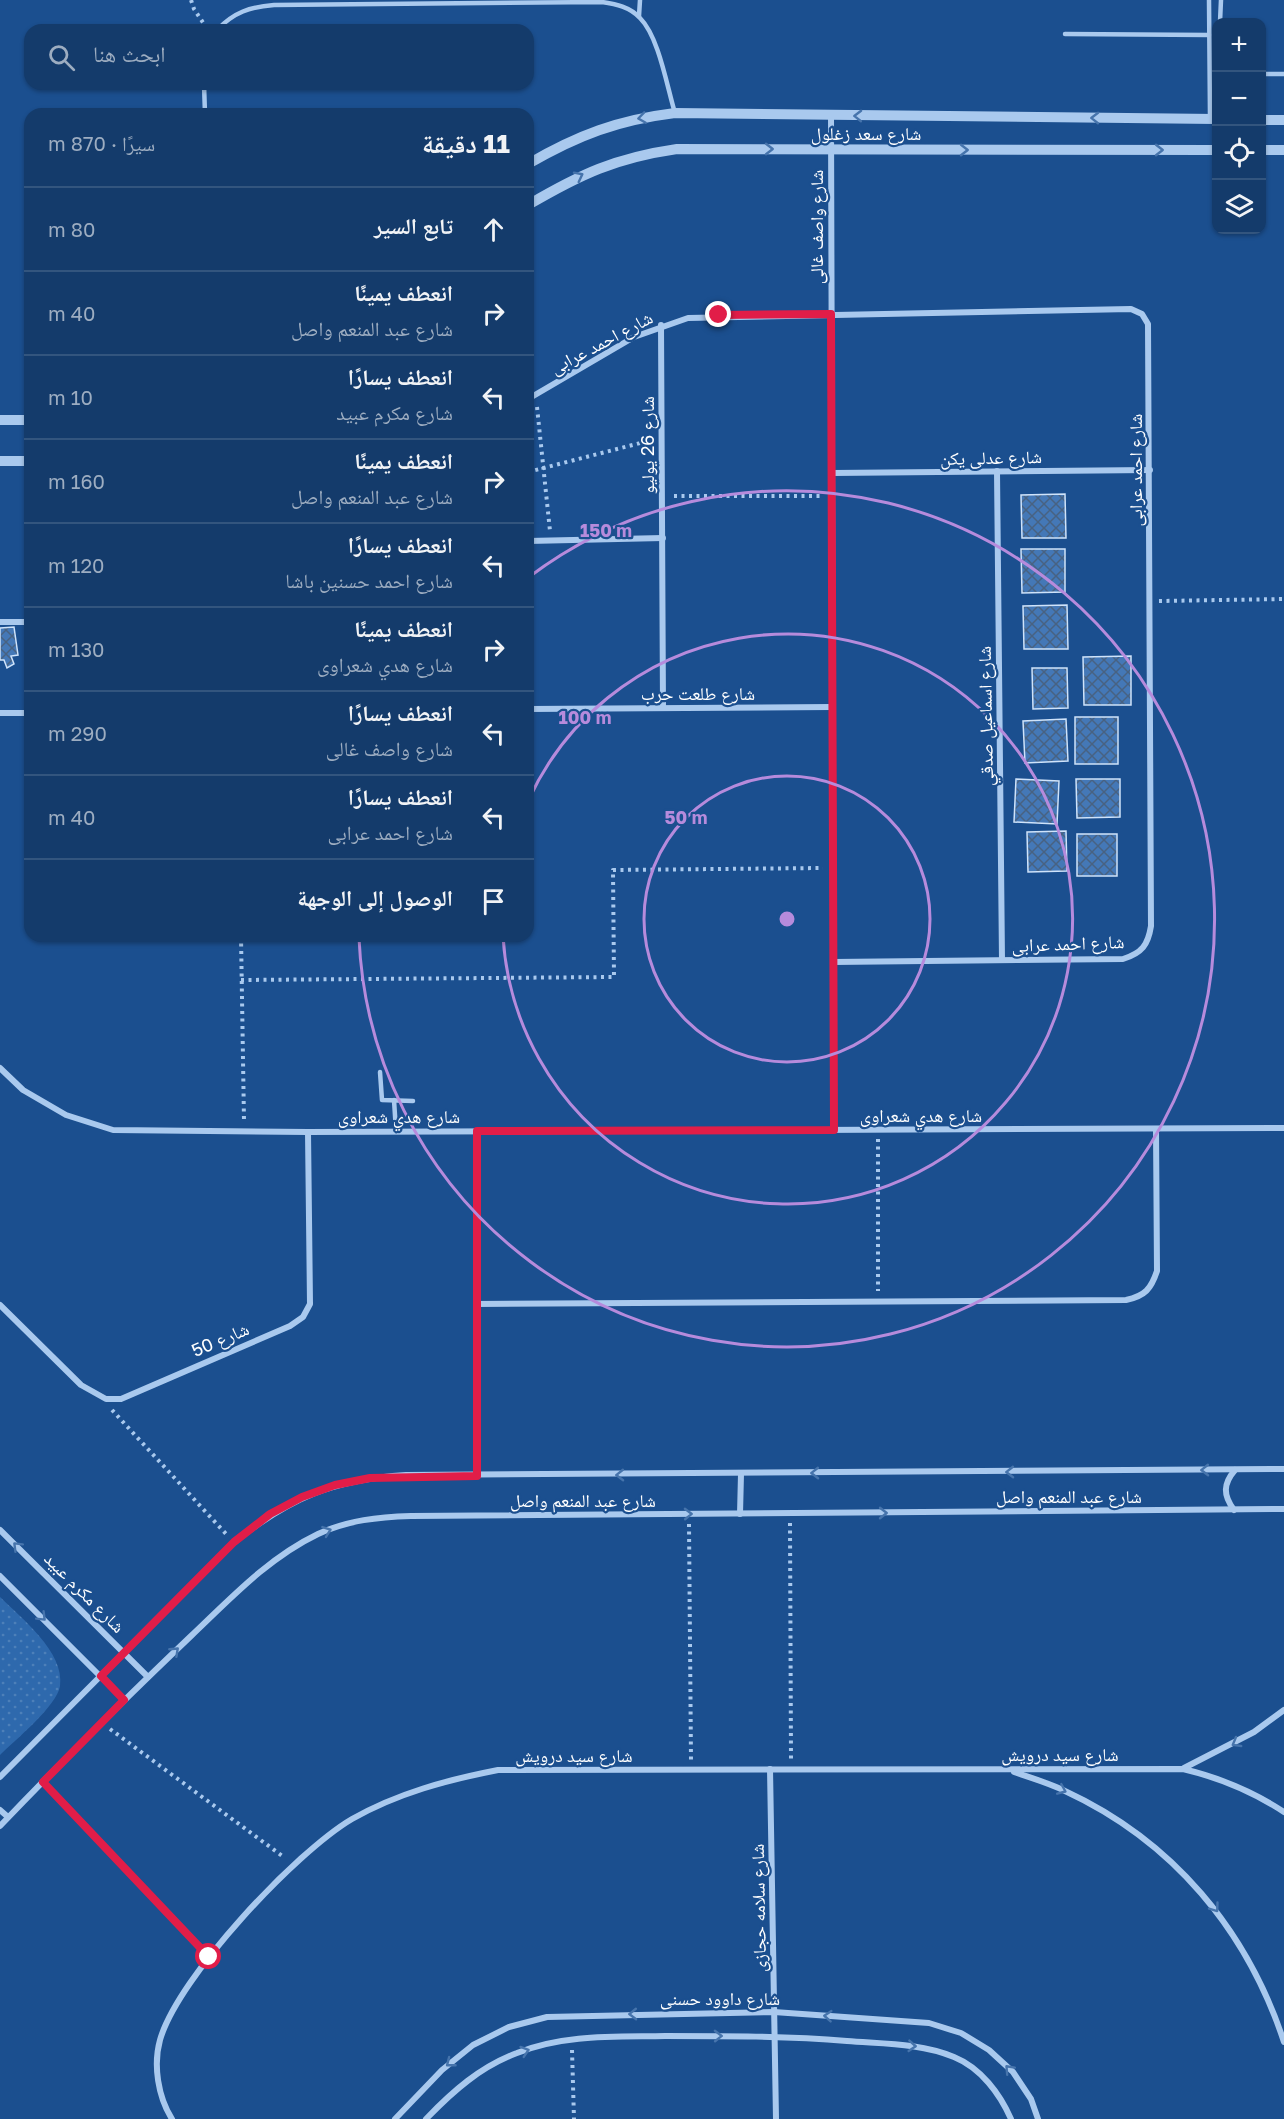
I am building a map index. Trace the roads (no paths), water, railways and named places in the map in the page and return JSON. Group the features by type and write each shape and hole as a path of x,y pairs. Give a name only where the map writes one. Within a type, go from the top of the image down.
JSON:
{"street":[{"name":"شارع سعد زغلول","path":"534,161 598,129 636,118 675,113 1212,119"},
{"name":"شارع واصف غالى","path":"831,115 834,1130"},
{"path":"1266,120 1284,120"},
{"name":"شارع سعد زغلول","path":"534,202 579,175 644,154 688,149 1212,150"},
{"path":"1266,150 1284,150"},
{"name":"شارع احمد عرابى","path":"534,395 634,338 661,325 688,318 719,315 1131,309 1142,314 1148,324 1151,926 1148,942 1138,954 1123,959 833,962"},
{"name":"شارع 26 يوليو","path":"661,325 663,708"},
{"path":"0,420 24,420"},
{"path":"0,461 24,461"},
{"name":"شارع عدلى يكن","path":"832,473 1150,470"},
{"name":"شارع اسماعيل صدقي","path":"997,471 1002,960"},
{"path":"534,541 663,538"},
{"path":"0,622 24,622"},
{"name":"شارع طلعت حرب","path":"534,709 832,707"},
{"path":"0,713 24,713"},
{"name":"شارع هدي شعراوى","path":"0,1068 23,1090 66,1115 113,1130 309,1132 1284,1128"},
{"path":"476,1304 1126,1300 1141,1296 1152,1286 1157,1271 1156,1129"},
{"path":"477,1131 477,1476"},
{"name":"شارع 50","path":"0,1305 81,1385 106,1399 121,1398 290,1326 303,1317 310,1304 309,1132"},
{"name":"شارع عبد المنعم واصل","path":"0,1777 234,1542 270,1514 302,1497 335,1485 388,1476 1284,1469"},
{"path":"1234,1510 1227,1500 1224,1489 1227,1478 1235,1470"},
{"path":"740,1514 741,1474"},
{"name":"شارع عبد المنعم واصل","path":"0,1826 124,1700 263,1568 319,1534 349,1523 380,1517 411,1516 1284,1509"},
{"name":"شارع مكرم عبيد","path":"0,1530 148,1677"},
{"path":"0,1576 124,1700"},
{"name":"شارع سيد درويش","path":"1183,1768 1237,1742 1284,1710"},
{"name":"شارع سيد درويش","path":"172,2119 165,2108 157,2075 160,2041 172,2010 209,1957 293,1864 352,1820 398,1796 447,1780 498,1770 1183,1768 1220,1778 1256,1794 1284,1812"},
{"name":"شارع سلامه حجازى","path":"770,1769 776,2119"},
{"path":"1008,1769 1074,1795 1118,1820 1167,1856 1209,1900 1244,1949 1271,2004 1284,2042"},
{"path":"0,1810 8,1817"},
{"name":"شارع داوود حسنى","path":"395,2119 442,2070 473,2045 509,2027 547,2017 774,2012 929,2023 961,2033 989,2050 1012,2072 1031,2099 1038,2119"},
{"name":"شارع داوود حسنى","path":"426,2119 453,2091 483,2069 517,2053 553,2042 598,2037 775,2035 927,2047 957,2058 982,2076 1003,2100 1011,2119"}],"lane":[{"path":"639,16 640,0"},
{"path":"1209,0 1212,98"},
{"path":"1220,18 1221,0"},
{"path":"222,24 228,18 250,7 274,5 603,2 622,6 639,16 651,36 675,113"},
{"path":"1065,34 1209,35"},
{"path":"1266,74 1284,74"},
{"path":"204,90 205,108"},
{"path":"380,1072 380,1098 413,1101"},
{"path":"394,1100 396,1131"}]}
